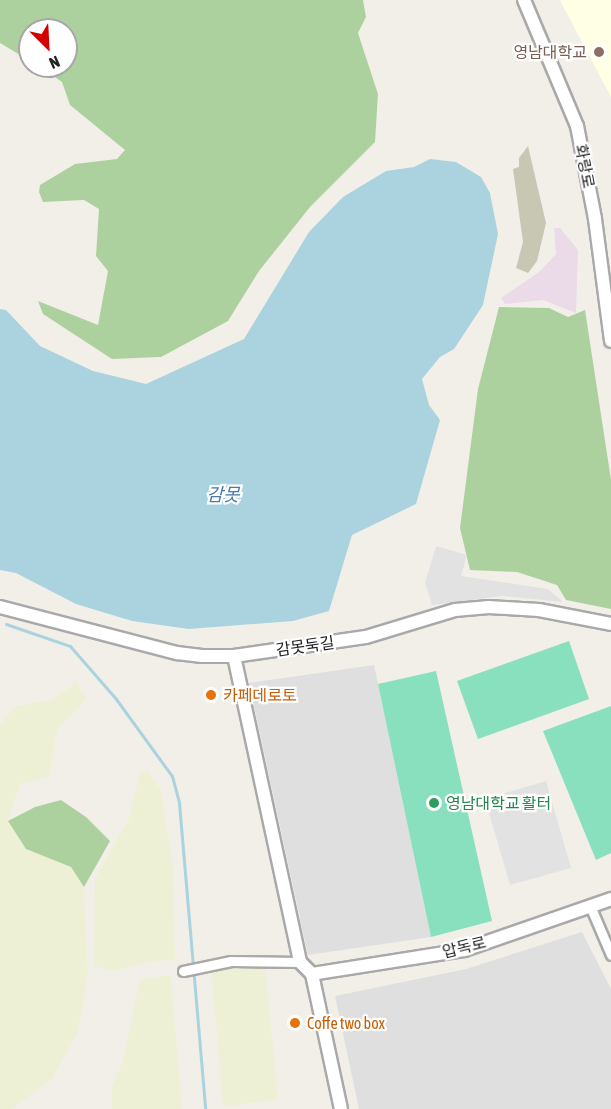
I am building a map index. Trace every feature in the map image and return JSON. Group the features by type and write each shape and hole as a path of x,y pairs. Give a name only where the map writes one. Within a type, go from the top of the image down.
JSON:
{"street":[{"name":"화랑로","path":"524,0 577,126 595,219 611,341"},
{"name":"감못둑길","path":"0,607 177,653 234,656 366,637 455,610 489,607 539,610 611,624"},
{"path":"234,656 300,962 312,974 342,1109"},
{"name":"압독로","path":"312,974 464,950 591,908 611,899"},
{"path":"591,908 611,955"},
{"path":"183,971 231,961 300,962"}],"shaded area":[{"name":"영남대학교","path":"560,0 611,0 611,97 564,8"},
{"path":"528,146 546,223 537,261 528,273 516,268 523,242 513,169 519,167 519,158"},
{"path":"554,228 560,228 578,250 576,313 543,300 505,304 501,298 539,272 556,254"},
{"path":"436,546 467,555 461,576 548,589 563,602 502,596 432,605 425,583"},
{"path":"374,665 431,937 308,955 249,683"},
{"path":"76,682 87,699 57,730 49,776 20,784 8,821 26,849 71,867 84,887 88,976 77,1034 52,1079 12,1109 0,1109 0,724 16,706 52,700"},
{"path":"149,772 160,789 173,867 175,960 153,961 114,971 94,966 95,878 129,819 140,773"},
{"path":"546,781 571,868 510,885 485,799"},
{"path":"582,932 611,989 611,1109 359,1109 335,996 466,969"},
{"path":"265,966 278,1099 223,1107 211,968"},
{"path":"171,975 182,1109 112,1109 112,1087 123,1061 140,979"}],"green space":[{"path":"0,0 363,0 366,17 358,33 378,94 375,142 310,207 259,271 228,321 161,357 112,359 43,314 38,301 98,325 108,271 96,256 99,209 84,200 43,202 39,192 40,185 75,164 117,159 125,150 70,105 62,82 56,78 78,78 78,18 18,18 18,54 0,43"},
{"path":"499,307 549,308 568,317 585,310 611,480 611,609 566,600 557,585 517,572 470,570 460,528 478,389"},
{"path":"569,641 589,699 478,739 457,681"},
{"name":"영남대학교 활터","path":"436,671 492,921 431,937 378,684"},
{"path":"611,706 611,853 596,860 543,731"},
{"path":"61,800 86,817 110,841 84,887 71,867 26,849 8,821 35,807"}],"water":[{"name":"감못","path":"430,159 456,162 481,177 490,193 498,234 483,305 454,349 440,357 422,379 429,405 440,420 416,504 352,535 329,611 293,621 189,629 132,621 76,604 16,573 0,570 0,309 6,310 40,346 93,371 146,384 244,339 309,232 343,197 386,171 414,167"}],"waterway":[{"path":"6,624 70,646 116,699 172,776 179,803 205,1109"}],"place":[{"name":"영남대학교","path":"599,52"},
{"name":"카페데로토","path":"211,695"},
{"name":"영남대학교 활터","path":"434,803"},
{"name":"Coffe two box","path":"295,1023"}]}
